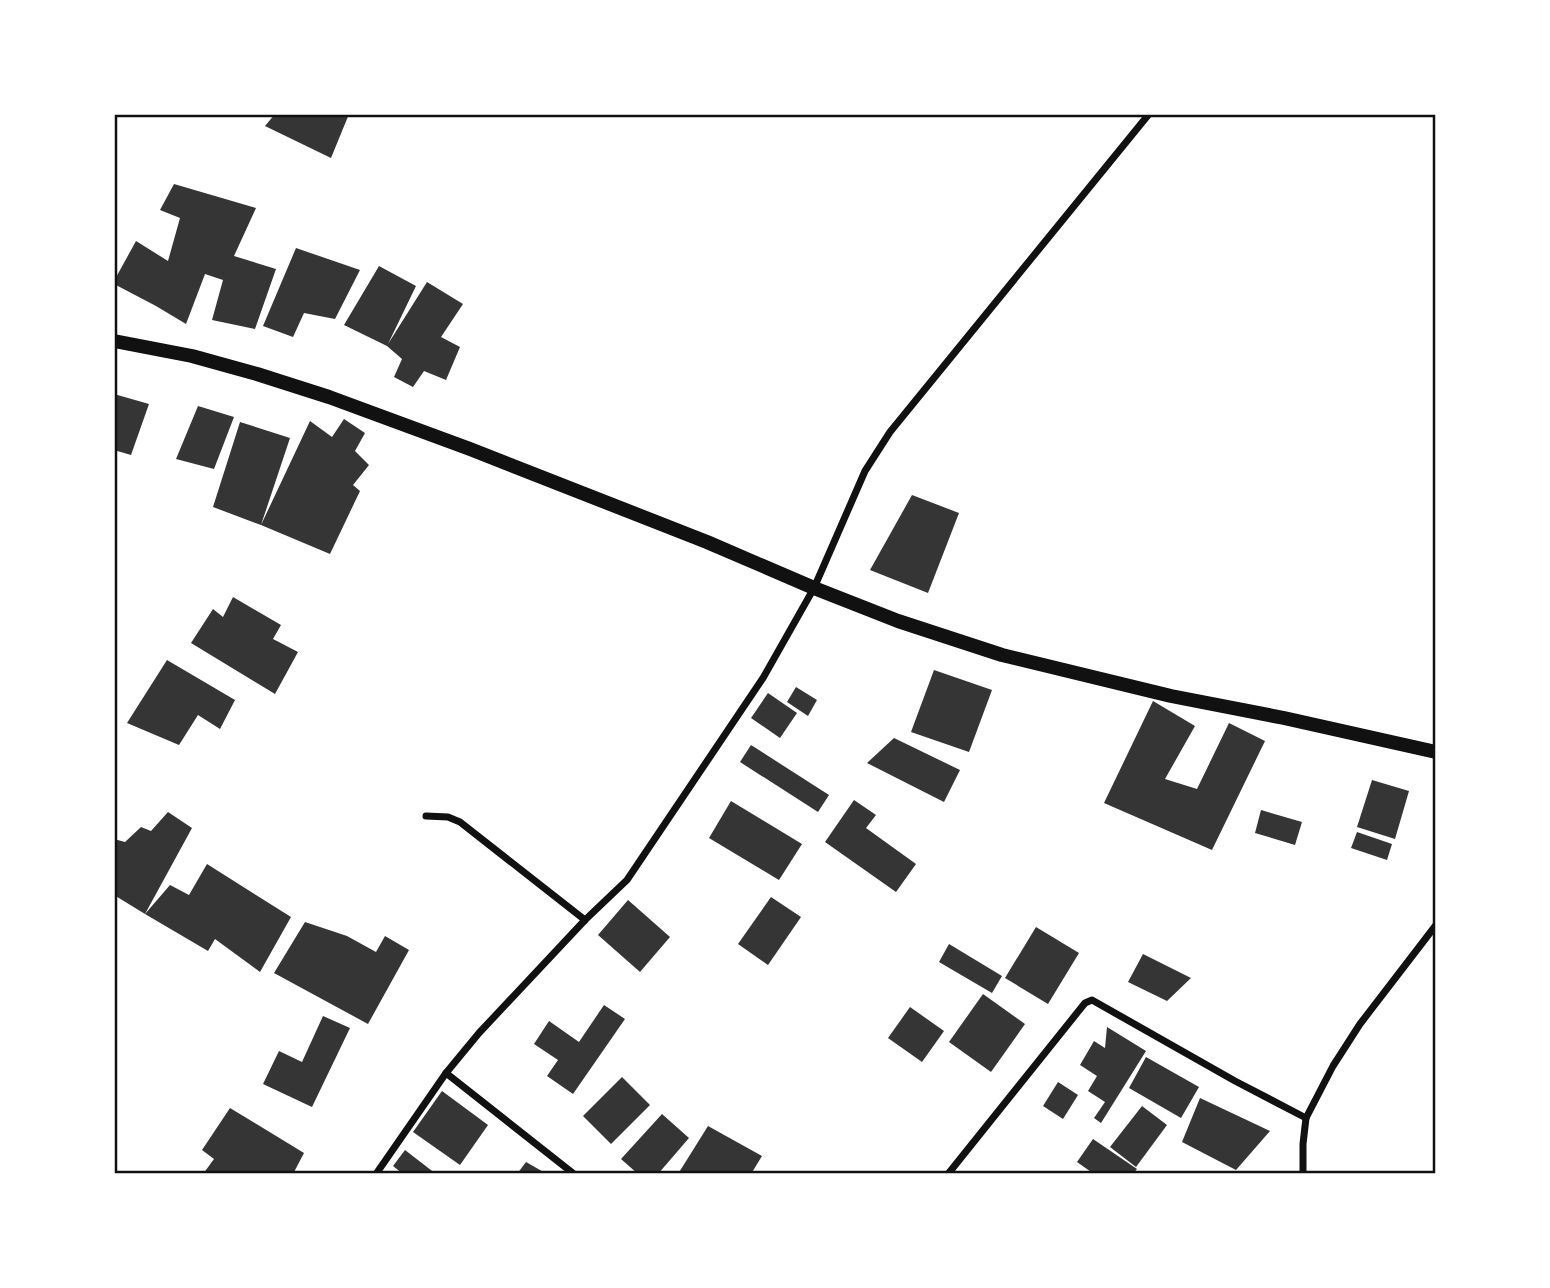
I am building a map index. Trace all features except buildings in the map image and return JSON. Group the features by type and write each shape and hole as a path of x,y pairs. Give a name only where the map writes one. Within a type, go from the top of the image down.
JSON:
{"main road":[{"path":"114,341 192,356 329,397 707,542 898,621 1002,655 1171,696 1436,752"}],"street":[{"path":"376,1174 446,1073 479,1033 585,920 627,880 763,678 814,588 865,471 890,432 1149,114"},
{"path":"426,816 448,817 460,822 585,920"},
{"path":"1303,1174 1306,1118 1333,1066 1360,1024 1436,925"},
{"path":"948,1174 1085,1003 1092,1000 1306,1118"},
{"path":"446,1073 575,1174"}]}
